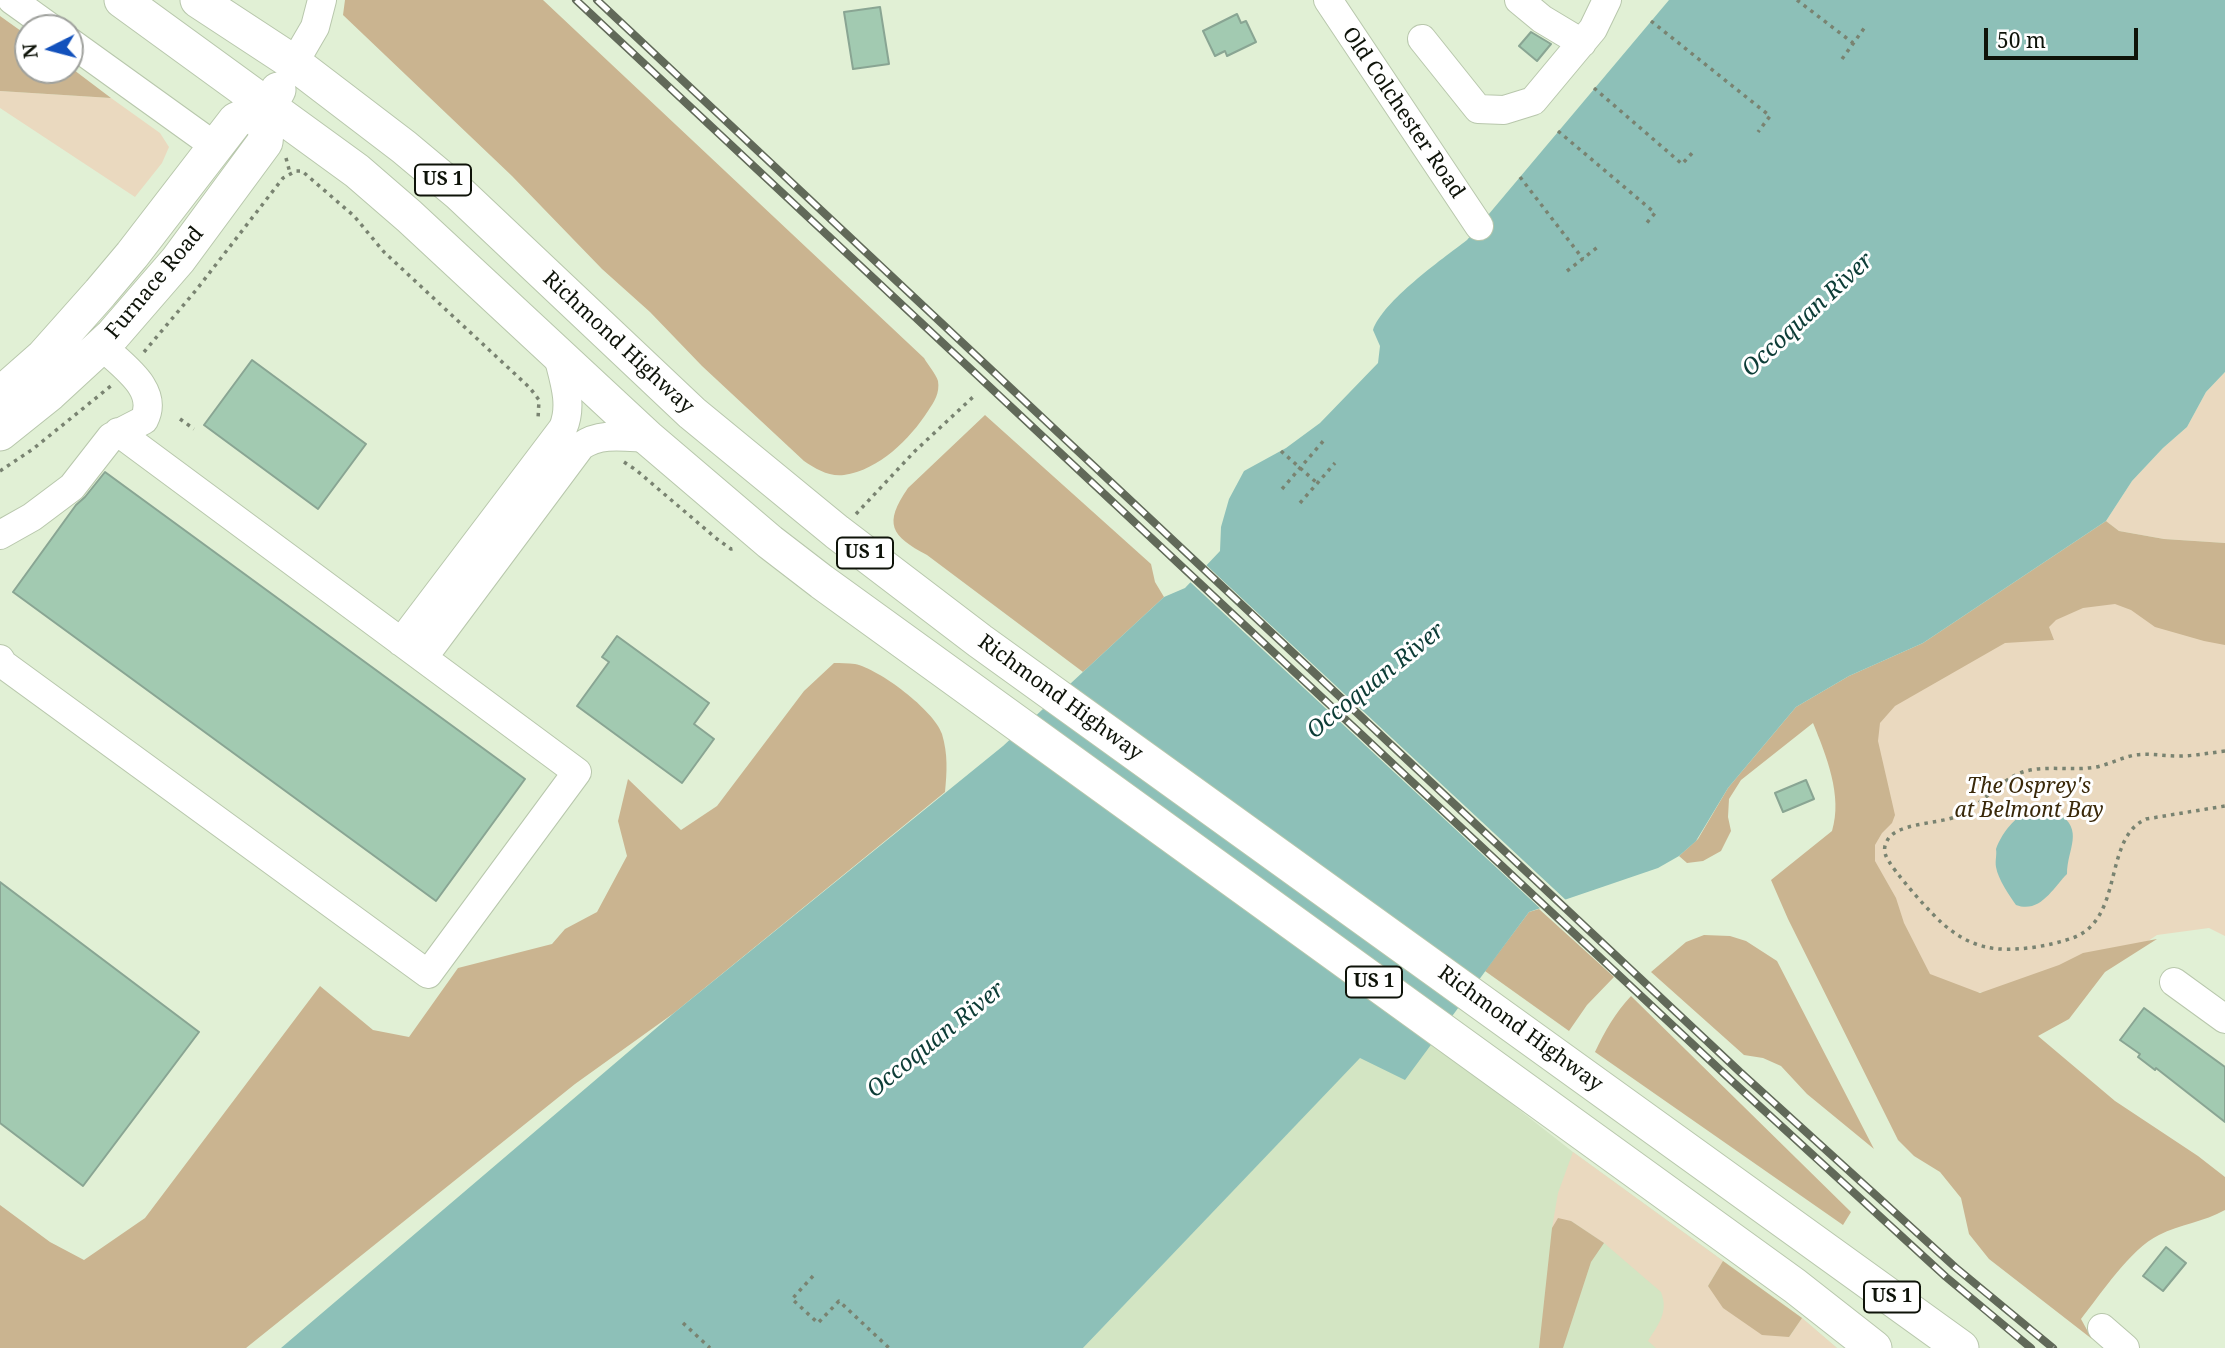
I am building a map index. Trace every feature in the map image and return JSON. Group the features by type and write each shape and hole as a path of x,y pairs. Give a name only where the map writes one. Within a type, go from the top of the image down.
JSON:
{"main road":[{"name":"US 1","path":"122,0 357,171 648,438 752,527 822,582 1795,1286 1874,1348"},
{"name":"Richmond Highway","path":"198,0 294,63 373,122 450,186 692,413 837,532 981,641 1961,1348"},
{"name":"Furnace Road","path":"0,433 102,346 146,300 178,260 265,142 269,106 294,63"},
{"name":"Furnace Road","path":"0,395 44,356 132,255 236,120 269,106"}],"street":[{"path":"12,0 32,14"},
{"name":"Furnace Road","path":"294,63 315,27 322,0"},
{"name":"Old Colchester Road","path":"1328,0 1479,226"},
{"path":"1519,0 1542,19 1581,43"},
{"path":"1422,39 1478,109 1504,110 1533,101 1593,29 1607,0"},
{"path":"84,51 216,147"},
{"path":"0,536 32,517 72,487 111,437 145,420 149,404 147,395 137,380 102,346"},
{"path":"412,650 563,428 568,401 558,356"},
{"path":"0,659 3,664 428,974 577,772 118,432"},
{"path":"412,650 581,446 591,440 603,438 648,438"},
{"path":"2174,982 2225,1019"},
{"path":"2102,1328 2125,1348"}],"path":[{"path":"1797,0 1853,43"},
{"path":"1651,21 1770,116 1758,132"},
{"path":"1842,58 1865,27"},
{"path":"1594,88 1682,164 1695,149"},
{"path":"1558,131 1655,213 1645,225"},
{"path":"142,354 197,289 283,178 290,173 302,171 354,216 384,252 534,391 540,415 537,424"},
{"path":"1520,177 1583,260"},
{"path":"1567,271 1599,246"},
{"path":"0,471 33,449 111,387"},
{"path":"837,532 915,451 974,397"},
{"path":"180,419 194,429"},
{"path":"1283,489 1325,439"},
{"path":"1281,451 1317,483"},
{"path":"618,461 627,463 636,470 731,549 737,546 752,527"},
{"path":"1300,503 1335,463"},
{"path":"2225,751 2186,756 2143,755 2092,768 2026,771 2006,781 1982,802 1958,816 1893,833 1884,849 1892,867 1947,928 1984,947 2021,948 2067,939 2085,930 2106,901 2125,838 2135,825 2146,819 2225,806"},
{"path":"813,1276 792,1299 818,1323 839,1301 889,1348"},
{"path":"683,1323 710,1348"}],"shaded area":[{"path":"345,0 543,0 924,358 936,375 938,385 934,401 921,422 892,452 857,472 828,474 804,461 702,366 650,312 602,269 512,176 343,15"},
{"path":"0,16 14,26 14,84 84,84 84,78 111,98 0,91"},
{"path":"985,415 1151,564 1155,582 1164,597 1083,672 927,555 905,542 895,528 895,511 908,488"},
{"path":"2106,521 2119,531 2164,539 2225,543 2225,645 2155,627 2131,610 2115,604 2083,608 2056,620 2049,627 2054,640 2005,643 1895,706 1880,723 1878,741 1895,815 1875,845 1875,861 1896,898 1904,923 1930,974 1980,993 2059,965 2083,953 2157,939 2105,972 2069,1019 2038,1036 2115,1101 2225,1177 2225,1210 2167,1231 2137,1251 2081,1319 2092,1339 1989,1259 1969,1234 1961,1198 1940,1172 1914,1156 1898,1140 1788,919 1771,880 1832,831 1835,818 1836,804 1831,776 1813,723 1741,780 1729,799 1728,817 1731,831 1721,851 1703,861 1687,863 1679,856 1698,839 1728,788 1796,707 1849,676 1923,643"},
{"path":"834,663 855,664 878,674 917,703 937,724 944,741 945,792 674,1013 575,1084 246,1348 0,1348 0,1205 50,1242 84,1260 145,1218 320,986 373,1030 409,1037 458,968 552,944 565,929 597,912 627,856 618,821 628,779 681,830 717,806 804,691"},
{"path":"1539,909 1614,977 1587,1005 1569,1031 1485,971 1529,912"},
{"path":"1704,935 1730,936 1746,941 1777,961 1874,1149 1807,1094 1781,1066 1763,1058 1744,1055 1651,972 1686,942"},
{"path":"1631,996 1851,1212 1843,1225 1595,1052 1611,1022"},
{"path":"1433,1042 1573,1152 1802,1318 1837,1348 1083,1348 1360,1057"},
{"path":"1558,1218 1571,1221 1604,1243 1591,1262 1563,1348 1539,1348 1552,1228"},
{"path":"1723,1261 1802,1318 1789,1337 1762,1335 1723,1308 1708,1286"}],"green space":[{"path":"0,91 111,98 160,133 169,147 162,163 135,197 0,108"},
{"path":"2225,372 2225,543 2164,539 2119,531 2106,521 2132,481 2187,427 2206,392"},
{"name":"The Osprey's at Belmont Bay","path":"2225,565 2225,936 2209,928 2157,935 2083,985 1916,997 1842,930 1845,734 1905,658"},
{"path":"1573,1152 1723,1261 1708,1286 1789,1337 1802,1318 1837,1348 1656,1348 1648,1341 1663,1312 1661,1292 1604,1243 1571,1221 1552,1228 1558,1193"}],"water":[{"name":"Occoquan River","path":"1669,0 2225,0 2225,372 2206,392 2187,427 2132,481 2106,521 1923,643 1849,676 1796,707 1728,788 1696,841 1679,856 1658,868 1529,912 1405,1080 1360,1058 1083,1348 281,1348 674,1013 1003,746 1164,597 1185,588 1220,551 1221,527 1229,499 1244,471 1286,448 1320,423 1378,363 1380,346 1373,330 1388,307 1414,282 1467,240"},
{"path":"2037,808 2050,809 2066,819 2071,826 2073,841 2067,874 2039,903 2025,907 2016,905 2001,882 1996,867 1996,849 2012,823 2024,813"}],"pier":[{"path":"1204,563 1568,902 1543,911 1188,580"}],"building":[{"path":"880,7 889,64 853,69 844,12"},
{"path":"1237,14 1241,23 1246,21 1256,42 1227,56 1225,51 1215,56 1203,31"},
{"path":"1531,32 1551,44 1537,61 1519,46"},
{"path":"252,360 366,444 318,509 204,425"},
{"path":"105,472 525,779 436,901 13,592 76,505"},
{"path":"617,636 709,703 694,724 714,739 682,783 577,706 609,662 602,657"},
{"path":"1806,780 1814,799 1783,812 1775,793"},
{"path":"0,882 199,1032 83,1186 0,1123"},
{"path":"2144,1008 2225,1067 2225,1122 2138,1057 2140,1054 2120,1040"},
{"path":"2166,1247 2186,1263 2163,1291 2143,1276"}],"railway":[{"path":"576,0 1732,1081 1946,1277 2031,1348"},
{"path":"597,0 1740,1072 1955,1267 2053,1348"}]}
